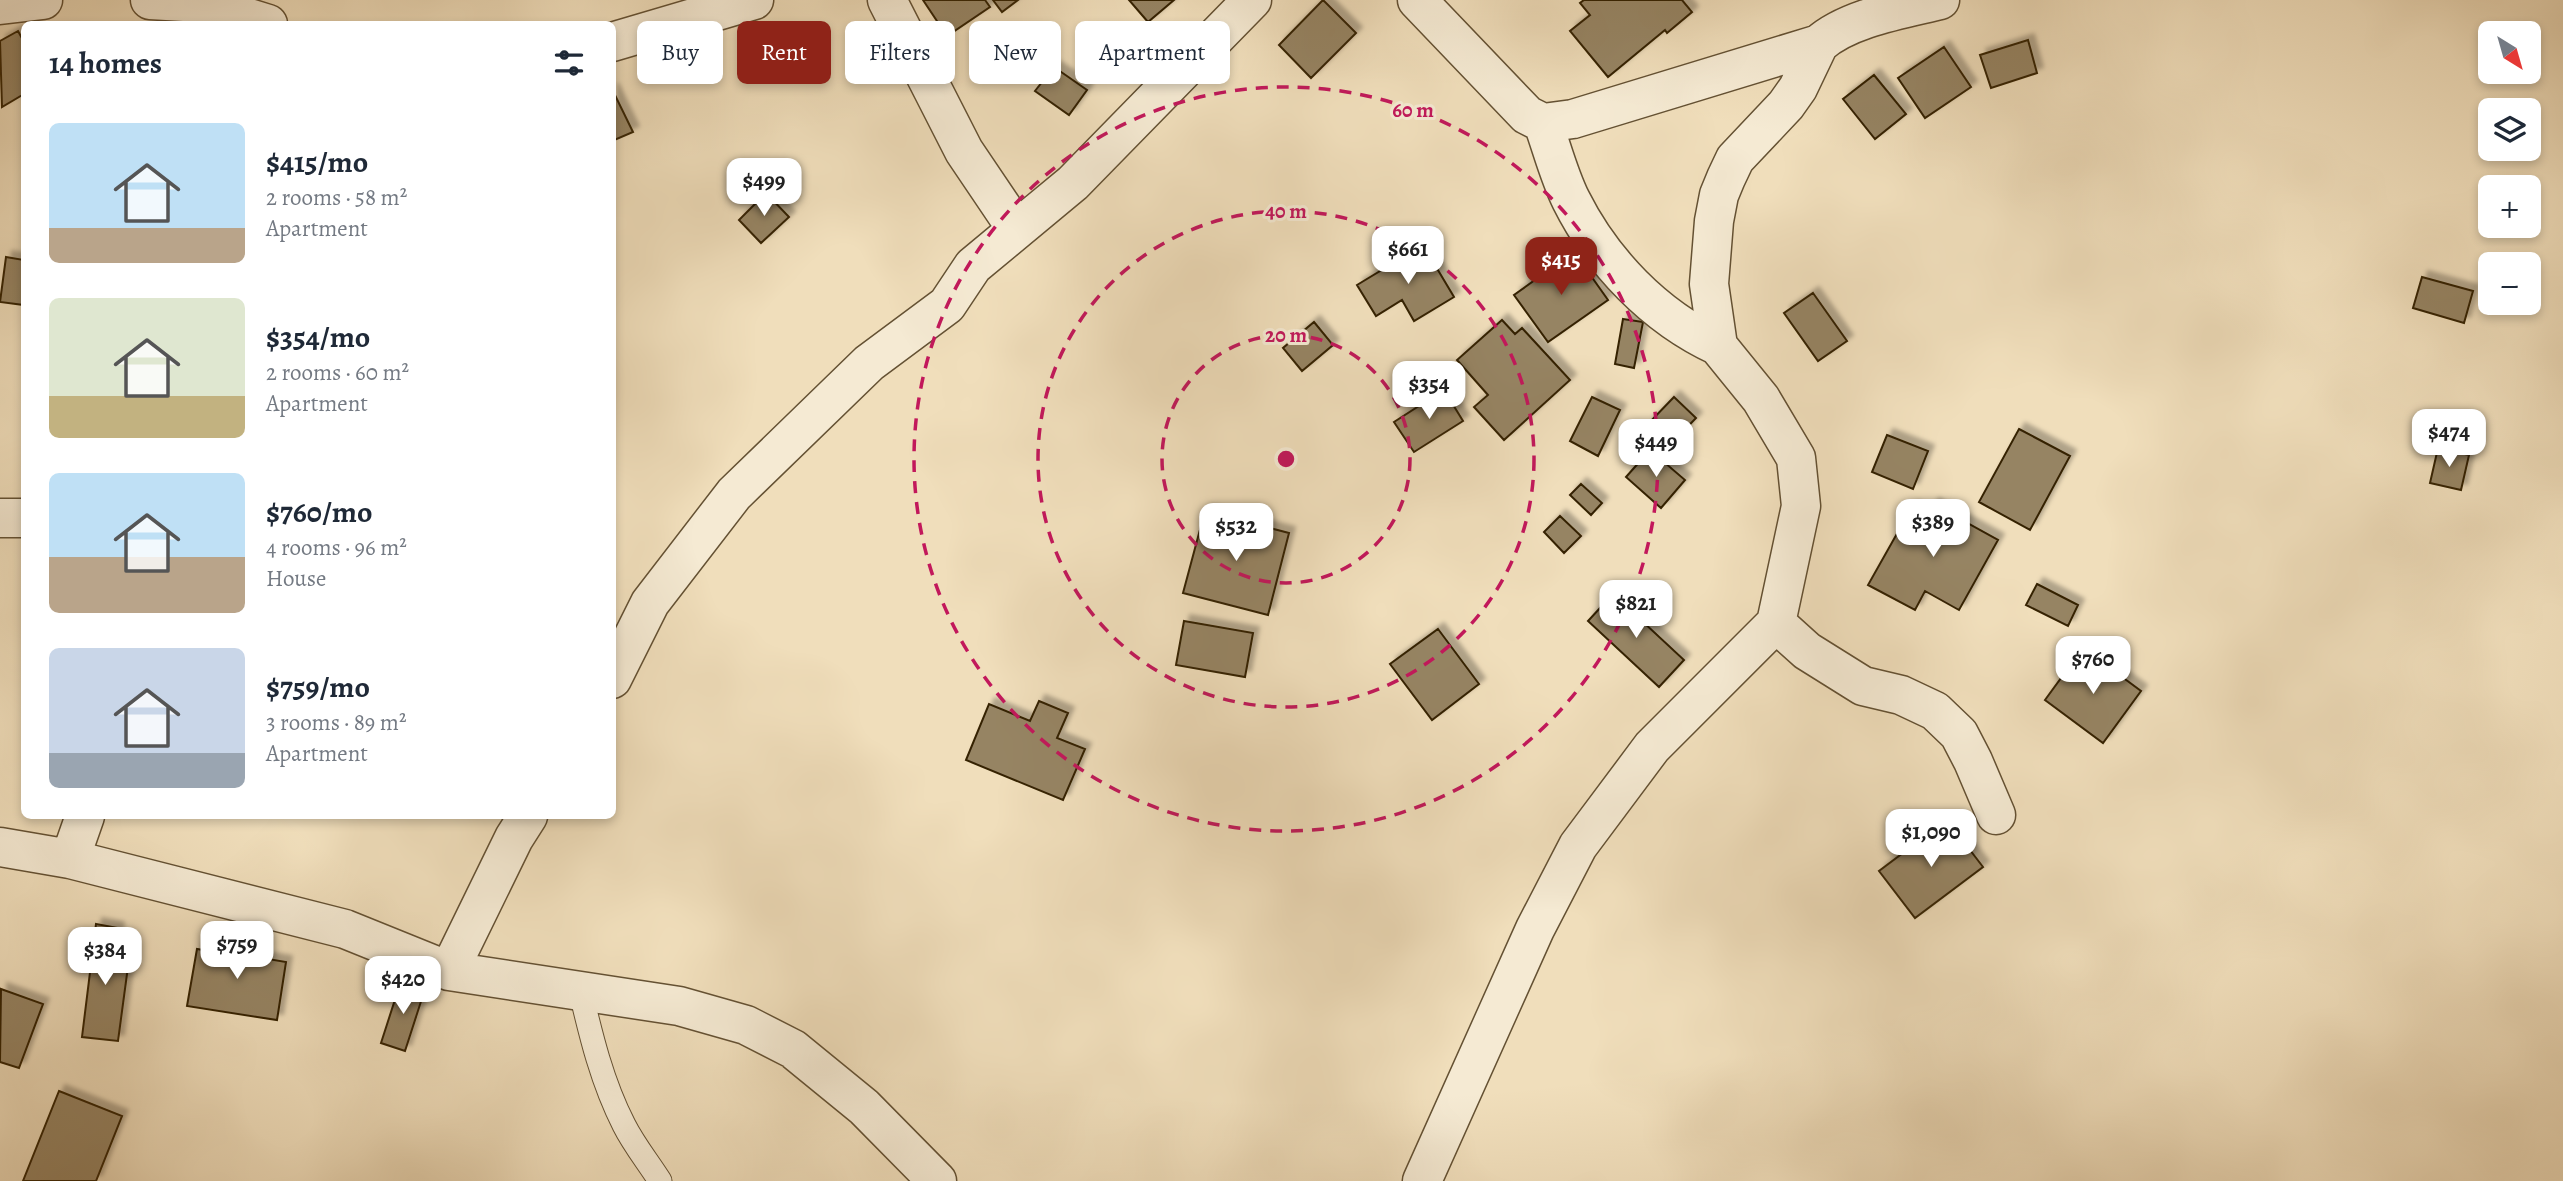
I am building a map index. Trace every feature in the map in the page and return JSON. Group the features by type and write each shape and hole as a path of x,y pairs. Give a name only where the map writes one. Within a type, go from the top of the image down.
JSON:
{"street":[{"path":"0,5 43,0"},
{"path":"150,0 202,2 259,21"},
{"path":"616,41 754,0"},
{"path":"887,0 964,151 1016,228"},
{"path":"616,671 650,603 734,494 869,363 947,305 973,266 1073,183 1252,0"},
{"path":"1417,0 1527,115 1543,123 1573,119 1819,44 1849,25 1940,0"},
{"path":"1718,346 1709,284 1719,195 1735,159 1786,105 1798,88 1819,44"},
{"path":"1422,1181 1535,929 1578,846 1652,747 1776,623 1801,506 1796,458 1761,399 1718,346 1693,335 1676,323 1628,281 1594,240 1570,198 1543,123"},
{"path":"1776,623 1807,651 1863,686 1901,695 1935,712 1958,734 1996,814"},
{"path":"70,859 84,819"},
{"path":"449,971 514,838 526,819"},
{"path":"0,847 70,859 345,929 449,971 680,1006 746,1025 793,1049 864,1107 937,1181"}],"lane":[{"path":"580,989 606,1086 635,1144 660,1181"}],"building":[{"path":"923,0 985,0 990,7 955,31 955,21 937,21"},
{"path":"993,0 1018,0 1002,12"},
{"path":"1129,0 1174,0 1149,21"},
{"path":"1323,0 1356,33 1311,78 1279,45"},
{"path":"1584,0 1682,0 1692,12 1667,33 1665,30 1608,77 1570,31 1590,15 1580,3"},
{"path":"18,31 21,36 21,96 2,107 0,41"},
{"path":"2028,40 2037,73 1991,88 1980,55"},
{"path":"1944,47 1971,87 1925,118 1898,78"},
{"path":"1061,72 1087,90 1069,115 1035,91 1041,84 1061,84"},
{"path":"1874,75 1906,114 1875,139 1843,99"},
{"path":"616,97 633,132 616,139"},
{"path":"766,193 789,217 761,243 739,220"},
{"path":"1423,245 1454,297 1414,321 1402,300 1376,316 1357,285"},
{"path":"1574,252 1608,300 1548,342 1514,295"},
{"path":"6,257 21,260 21,305 0,302"},
{"path":"2422,277 2473,291 2464,323 2413,308"},
{"path":"1813,293 1847,341 1818,361 1784,313"},
{"path":"1623,319 1643,322 1634,368 1615,364"},
{"path":"1502,320 1515,334 1522,328 1570,380 1504,440 1474,407 1488,395 1457,360"},
{"path":"1314,322 1333,345 1302,371 1283,348"},
{"path":"1444,390 1463,421 1414,452 1394,422"},
{"path":"1592,397 1620,410 1598,456 1570,441"},
{"path":"1674,397 1696,418 1670,445 1648,424"},
{"path":"2019,429 2070,456 2030,530 1979,502"},
{"path":"1887,435 1928,451 1913,489 1872,472"},
{"path":"2438,448 2469,455 2461,490 2430,483"},
{"path":"1650,450 1685,480 1661,508 1626,477"},
{"path":"1581,484 1602,503 1591,515 1570,495"},
{"path":"1933,504 1998,540 1959,610 1925,591 1915,610 1868,585 1912,507 1927,515"},
{"path":"1205,511 1289,533 1268,615 1183,593"},
{"path":"1560,516 1581,536 1564,553 1544,532"},
{"path":"2037,584 2078,605 2068,626 2026,605"},
{"path":"1613,594 1684,660 1659,687 1588,621"},
{"path":"1184,621 1253,633 1245,677 1176,665"},
{"path":"1438,629 1479,684 1432,720 1390,664"},
{"path":"2083,648 2141,691 2103,743 2045,700"},
{"path":"1039,701 1068,713 1057,738 1085,749 1063,800 966,760 989,704 1030,721"},
{"path":"1947,820 1983,867 1915,918 1879,871"},
{"path":"96,924 118,928 114,957 129,959 118,1041 82,1037"},
{"path":"223,940 264,947 262,958 286,962 277,1020 187,1006 197,949 221,953"},
{"path":"401,981 425,989 405,1051 381,1043"},
{"path":"1,989 43,1004 19,1068 0,1062"},
{"path":"59,1091 122,1116 96,1181 23,1181"}]}
